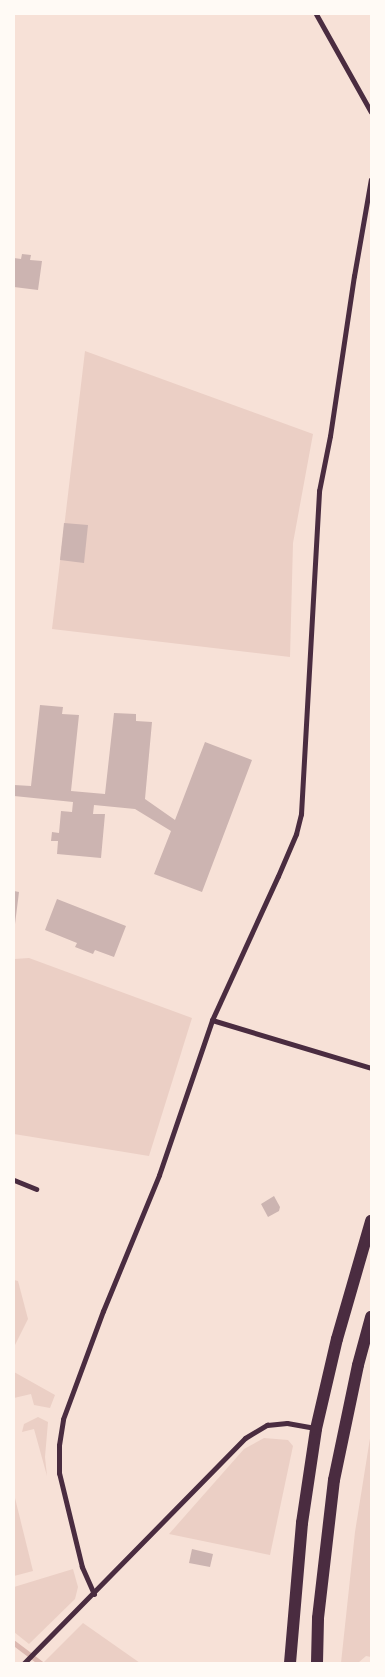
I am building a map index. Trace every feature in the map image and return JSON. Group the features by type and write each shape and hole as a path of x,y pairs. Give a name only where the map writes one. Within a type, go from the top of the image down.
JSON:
{"main road":[{"path":"290,1663 302,1523 316,1428 337,1340 371,1221"},
{"path":"317,1663 318,1618 334,1480 358,1366 371,1317"}],"street":[{"path":"316,14 371,112"},
{"path":"94,1594 82,1567 59,1473 58,1445 63,1419 103,1311 159,1175 212,1020 278,876 296,834 301,814 319,491 330,436 354,276 371,179"},
{"path":"212,1020 371,1068"},
{"path":"14,1180 36,1190"},
{"path":"25,1662 94,1594 245,1438 267,1425 288,1423 316,1428"}],"shaded area":[{"path":"85,351 313,434 293,543 290,657 52,629"},
{"path":"29,958 192,1018 149,1156 14,1134 14,959"},
{"path":"14,1280 18,1281 28,1319 14,1347"},
{"path":"14,1372 55,1395 50,1408 34,1405 31,1394 14,1398"},
{"path":"38,1417 48,1422 45,1457 47,1476 34,1429 22,1432 24,1424"},
{"path":"371,1432 371,1657 366,1656 358,1663 341,1663 355,1532"},
{"path":"264,1438 288,1440 293,1446 270,1555 169,1534 244,1449"},
{"path":"14,1494 33,1571 14,1576"},
{"path":"73,1569 78,1587 75,1599 29,1644 14,1632 14,1587"},
{"path":"83,1623 140,1663 43,1663"}],"building":[{"path":"22,254 31,255 30,260 42,261 38,290 14,287 14,258 21,259"},
{"path":"64,523 88,525 84,563 60,560"},
{"path":"40,705 63,707 62,714 79,715 71,791 105,794 114,713 136,714 136,721 152,722 145,799 175,820 205,742 252,760 202,892 154,874 171,831 135,809 94,805 93,814 105,814 101,858 57,854 58,841 51,841 52,832 59,833 61,811 72,812 73,802 14,796 14,785 31,786"},
{"path":"14,891 19,892 15,924 14,924"},
{"path":"57,899 126,926 114,957 95,950 93,954 75,947 77,943 45,930"},
{"path":"274,1196 280,1207 279,1211 268,1217 261,1204"},
{"path":"192,1549 213,1554 210,1567 189,1563"}],"waterway":[{"path":"14,1643 41,1663"}]}
